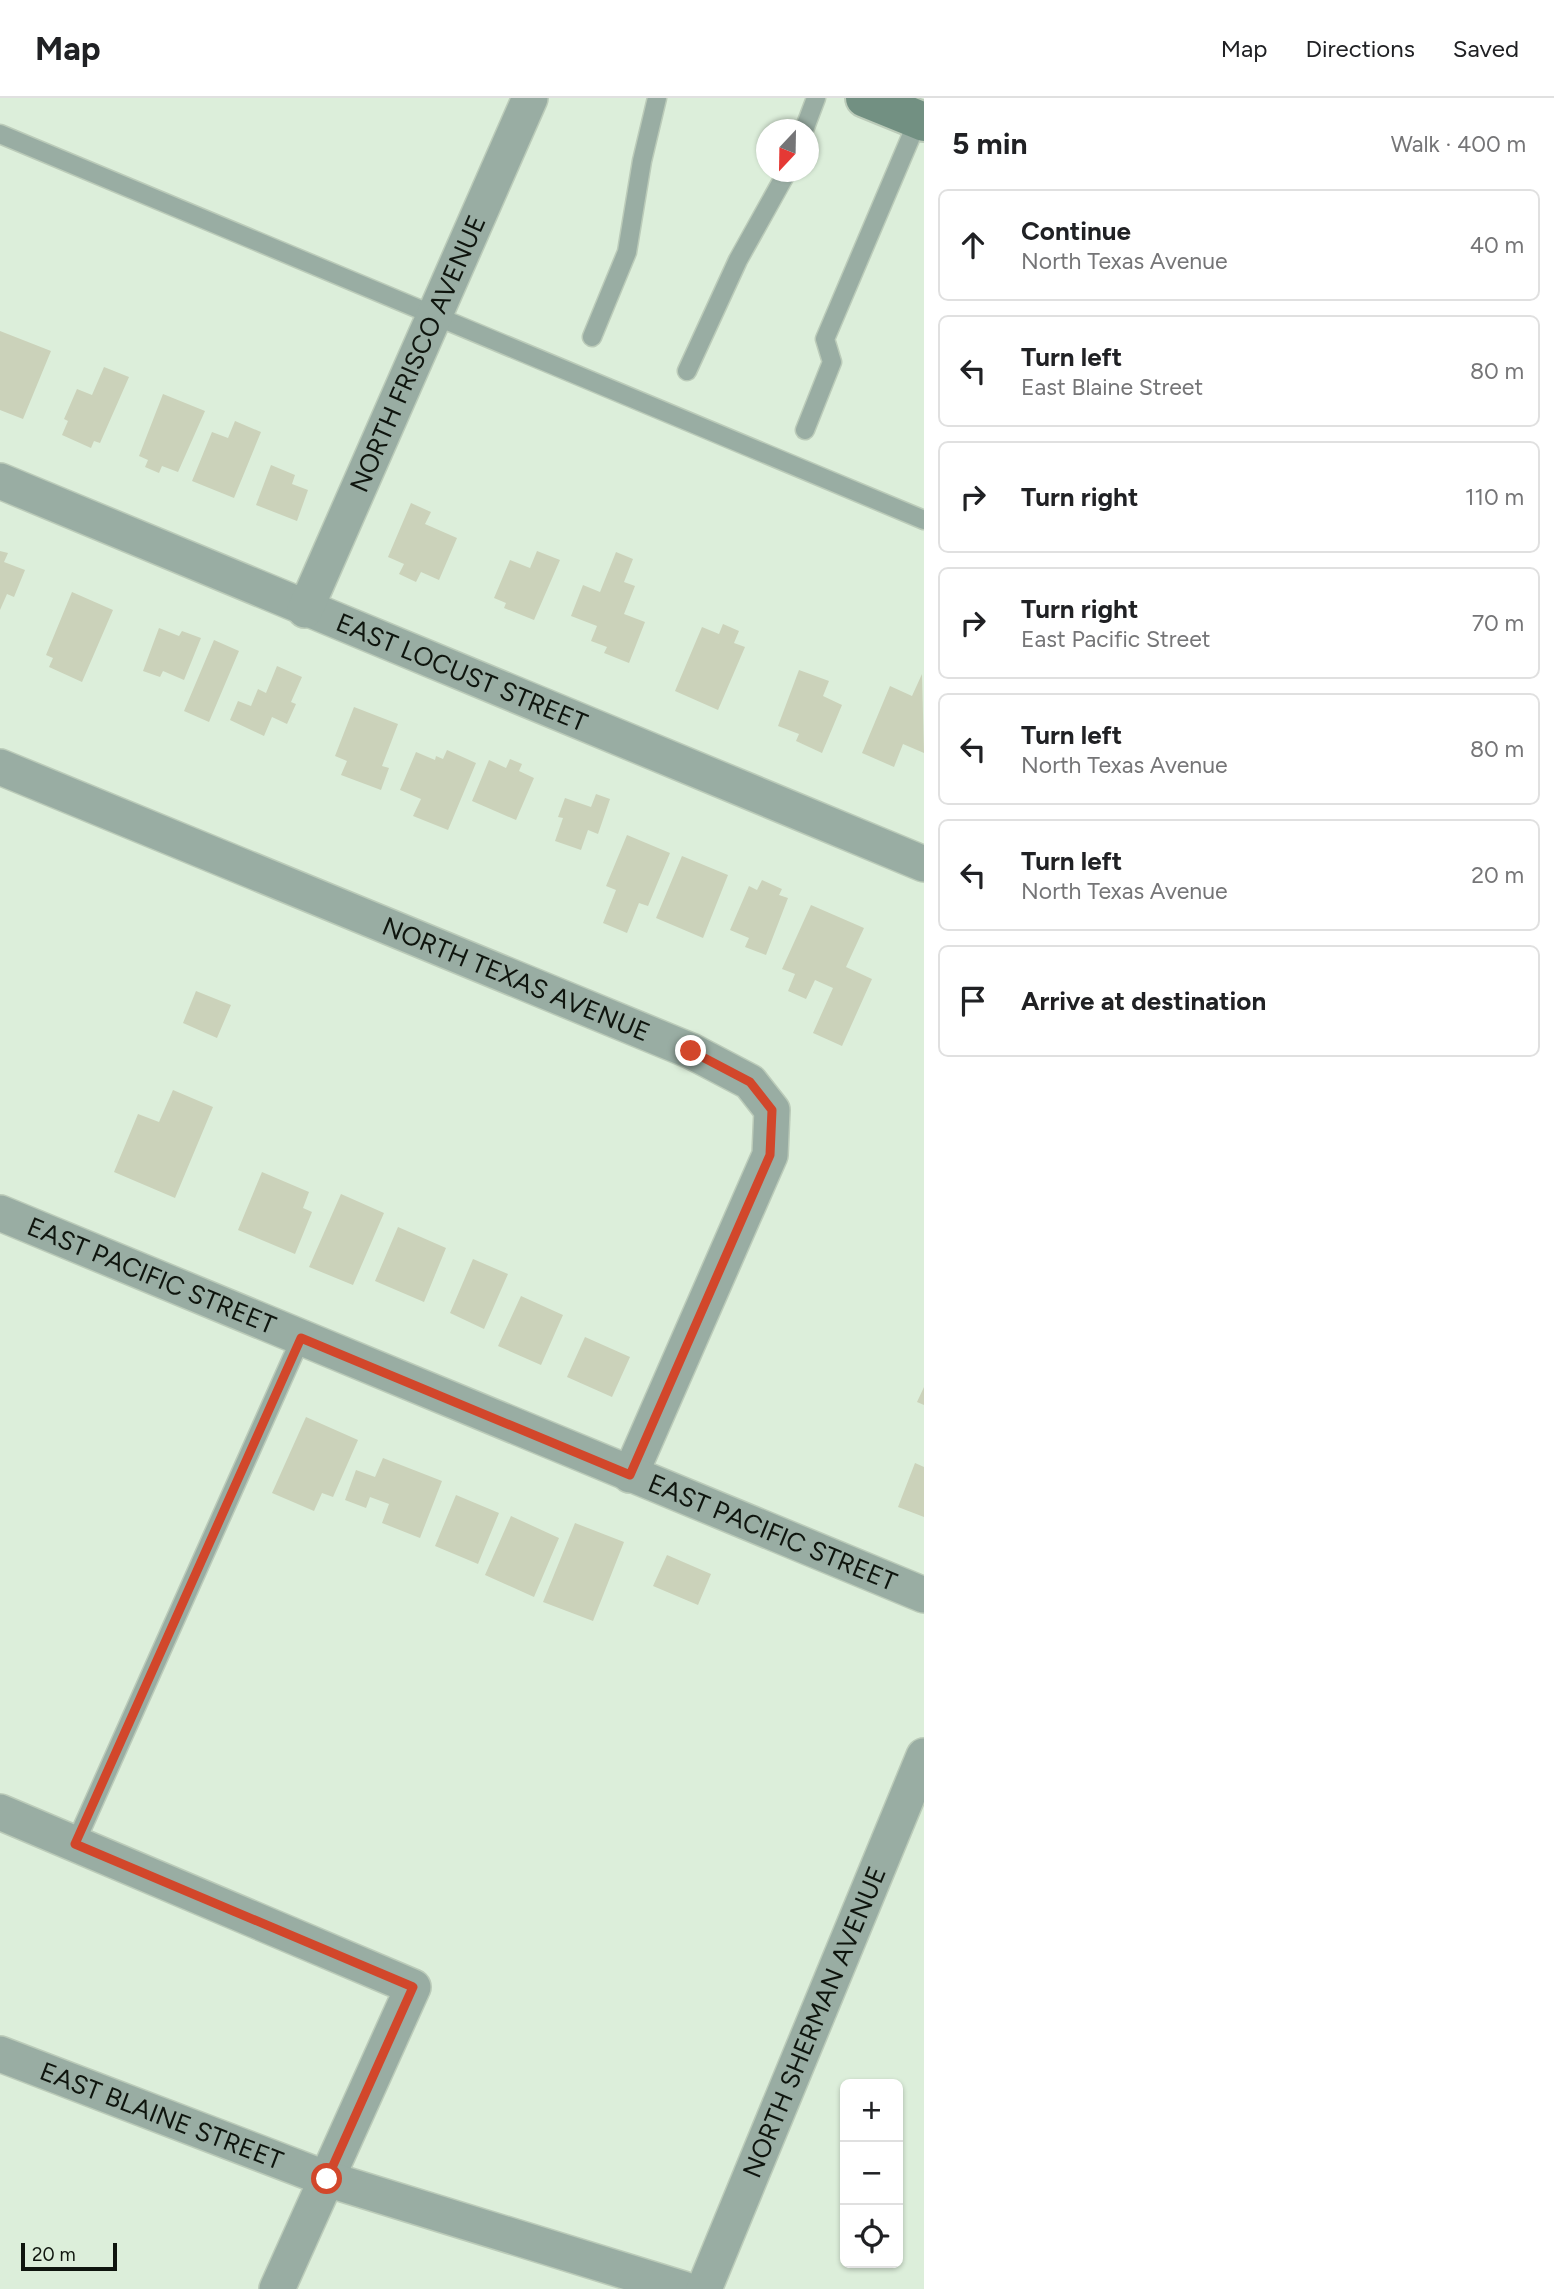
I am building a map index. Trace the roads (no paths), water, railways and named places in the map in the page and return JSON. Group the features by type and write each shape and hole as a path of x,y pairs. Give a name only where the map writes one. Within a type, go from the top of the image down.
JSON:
{"main road":[{"path":"865,98 921,121"}],"street":[{"name":"NORTH FRISCO AVENUE","path":"305,610 530,98"},
{"name":"EAST LOCUST STREET","path":"0,481 305,610 921,856"},
{"name":"NORTH TEXAS AVENUE","path":"0,767 691,1051 750,1082 772,1110 770,1155 630,1475"},
{"name":"EAST PACIFIC STREET","path":"0,1213 924,1595"},
{"name":"NORTH SHERMAN AVENUE","path":"704,2289 924,1756"},
{"path":"0,1812 413,1987 278,2289"},
{"name":"EAST BLAINE STREET","path":"0,2054 327,2179 683,2289"}],"lane":[{"path":"592,337 627,252 642,161 657,98"},
{"path":"808,119 816,98"},
{"path":"805,430 832,362 825,339 921,121"},
{"path":"0,134 924,520"},
{"path":"687,371 738,260 781,182"},
{"path":"75,1844 301,1338"}]}
